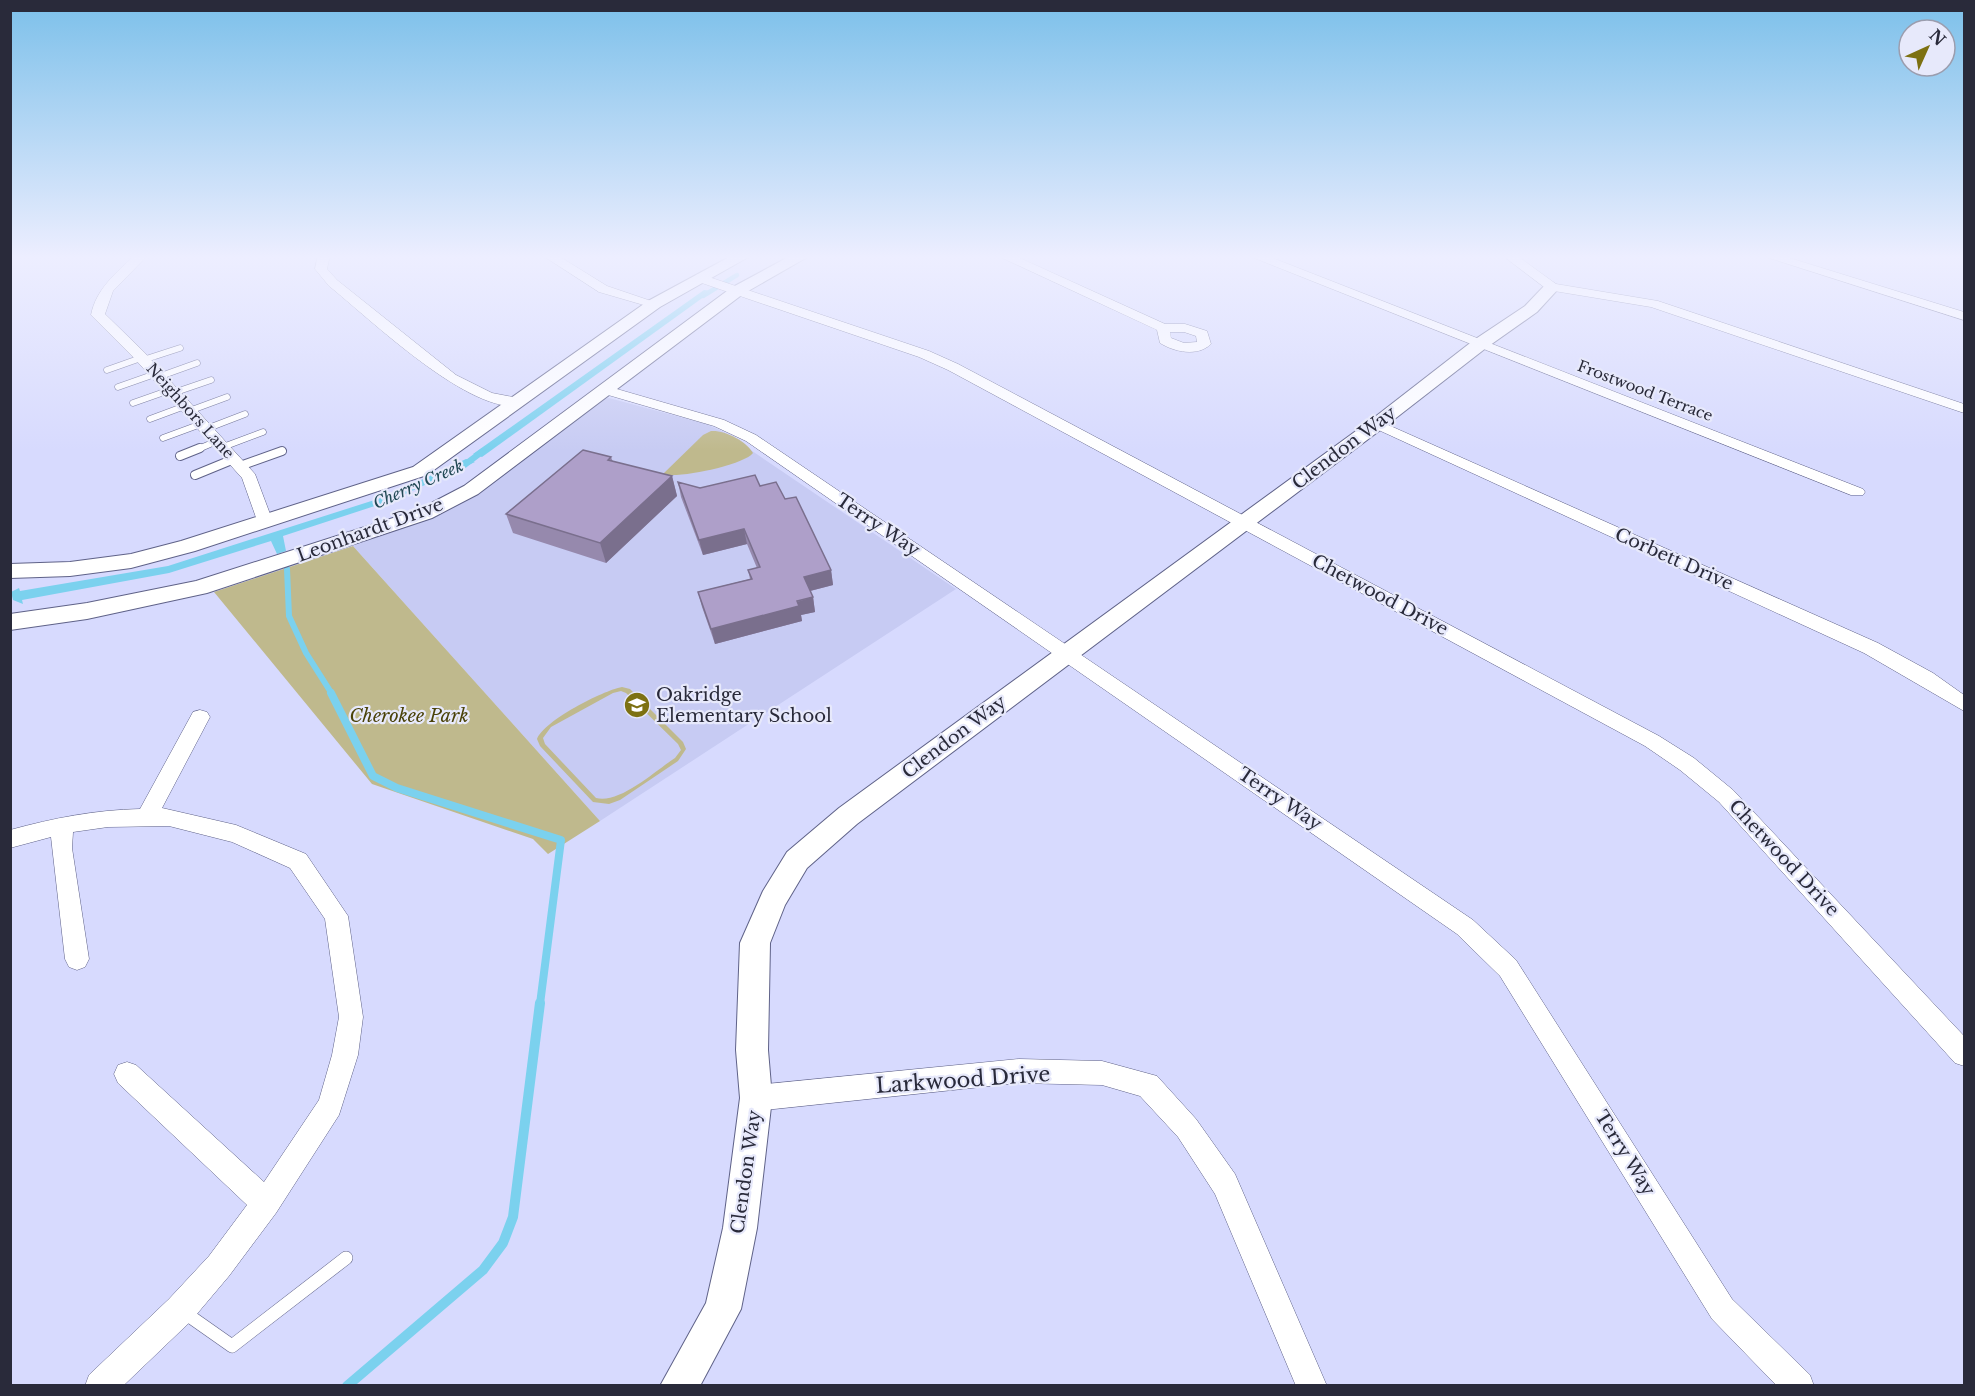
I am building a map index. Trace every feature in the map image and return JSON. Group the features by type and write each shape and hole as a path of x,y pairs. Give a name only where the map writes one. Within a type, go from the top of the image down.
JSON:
{"street":[{"name":"Neighbors Lane","path":"103,320 157,375 249,477 265,522"},
{"path":"379,320 451,378 488,396 518,402"},
{"name":"Leonhardt Drive","path":"10,571 70,569 131,561 265,522 420,471 450,452 632,320"},
{"name":"Leonhardt Drive","path":"10,622 87,611 199,588 426,514 471,490 603,389 679,320"},
{"name":"Chetwood Drive","path":"823,320 924,354 953,367 1652,741 1687,764 1726,796 1965,1054"},
{"path":"1146,320 1163,328"},
{"name":"Frostwood Terrace","path":"1419,320 1857,492"},
{"name":"Clendon Way","path":"680,1386 723,1309 740,1228 756,1098 752,1050 755,943 773,900 797,860 848,816 1515,320"},
{"path":"1701,320 1965,410"},
{"name":"Terry Way","path":"603,389 719,423 750,438 1466,927 1508,968 1722,1309 1799,1386"},
{"name":"Corbett Drive","path":"1377,424 1871,648 1926,678 1965,704"},
{"path":"148,815 200,717"},
{"path":"10,839 62,825 108,818 148,815 169,817 236,834 298,861 336,916 351,1017 345,1055 330,1106 266,1203 219,1266 180,1310 100,1386"},
{"path":"62,825 61,848 78,959"},
{"name":"Larkwood Drive","path":"756,1098 1019,1071 1102,1074 1148,1085 1187,1128 1225,1184 1312,1386"},
{"path":"127,1074 266,1203"}],"lane":[{"path":"107,370 180,348"},
{"path":"118,387 197,363"},
{"path":"133,404 212,380"},
{"path":"150,419 227,397"},
{"path":"163,438 245,414"},
{"path":"180,456 263,432"},
{"path":"195,475 282,451"},
{"path":"180,1310 232,1346 346,1258"}],"shaded area":[{"name":"Oakridge Elementary School","path":"609,398 706,424 724,432 956,589 600,821 353,546 448,510 469,497 592,401"}],"green space":[{"path":"711,431 735,437 753,453 737,462 710,470 682,475 663,474 703,435"},
{"name":"Cherokee Park","path":"353,546 600,821 548,854 533,839 372,784 214,592"},
{"path":"622,687 630,689 683,742 686,749 678,761 620,800 609,804 593,802 540,746 537,739 542,731 562,715 588,700","holes":["621,691 626,693 678,744 681,750 675,758 626,791 605,799 596,798 545,744 543,738 551,727 613,693"]}],"water":[{"path":"662,320 672,320 482,457 473,454"},
{"path":"466,459 475,462 390,501 283,536 286,551 277,554 271,541 169,573 22,600 23,604 13,600 11,592 19,588 20,591 168,566 387,496"}],"building":[{"path":"583,450 611,457 608,460 672,476 600,543 506,514"},
{"path":"755,475 760,486 776,482 785,499 796,497 831,570 804,577 813,597 797,601 799,606 711,629 698,592 752,579 748,570 760,567 744,529 699,540 678,482 700,488"}],"waterway":[{"name":"Cherry Creek","path":"463,466 483,451"},
{"path":"287,569 289,616 306,653 332,694"},
{"path":"331,693 373,776 397,788 561,840 540,1004"},
{"path":"347,1386 483,1270 503,1243 513,1217 540,1003"}],"place":[{"name":"Oakridge Elementary School","path":"637,705"}]}
